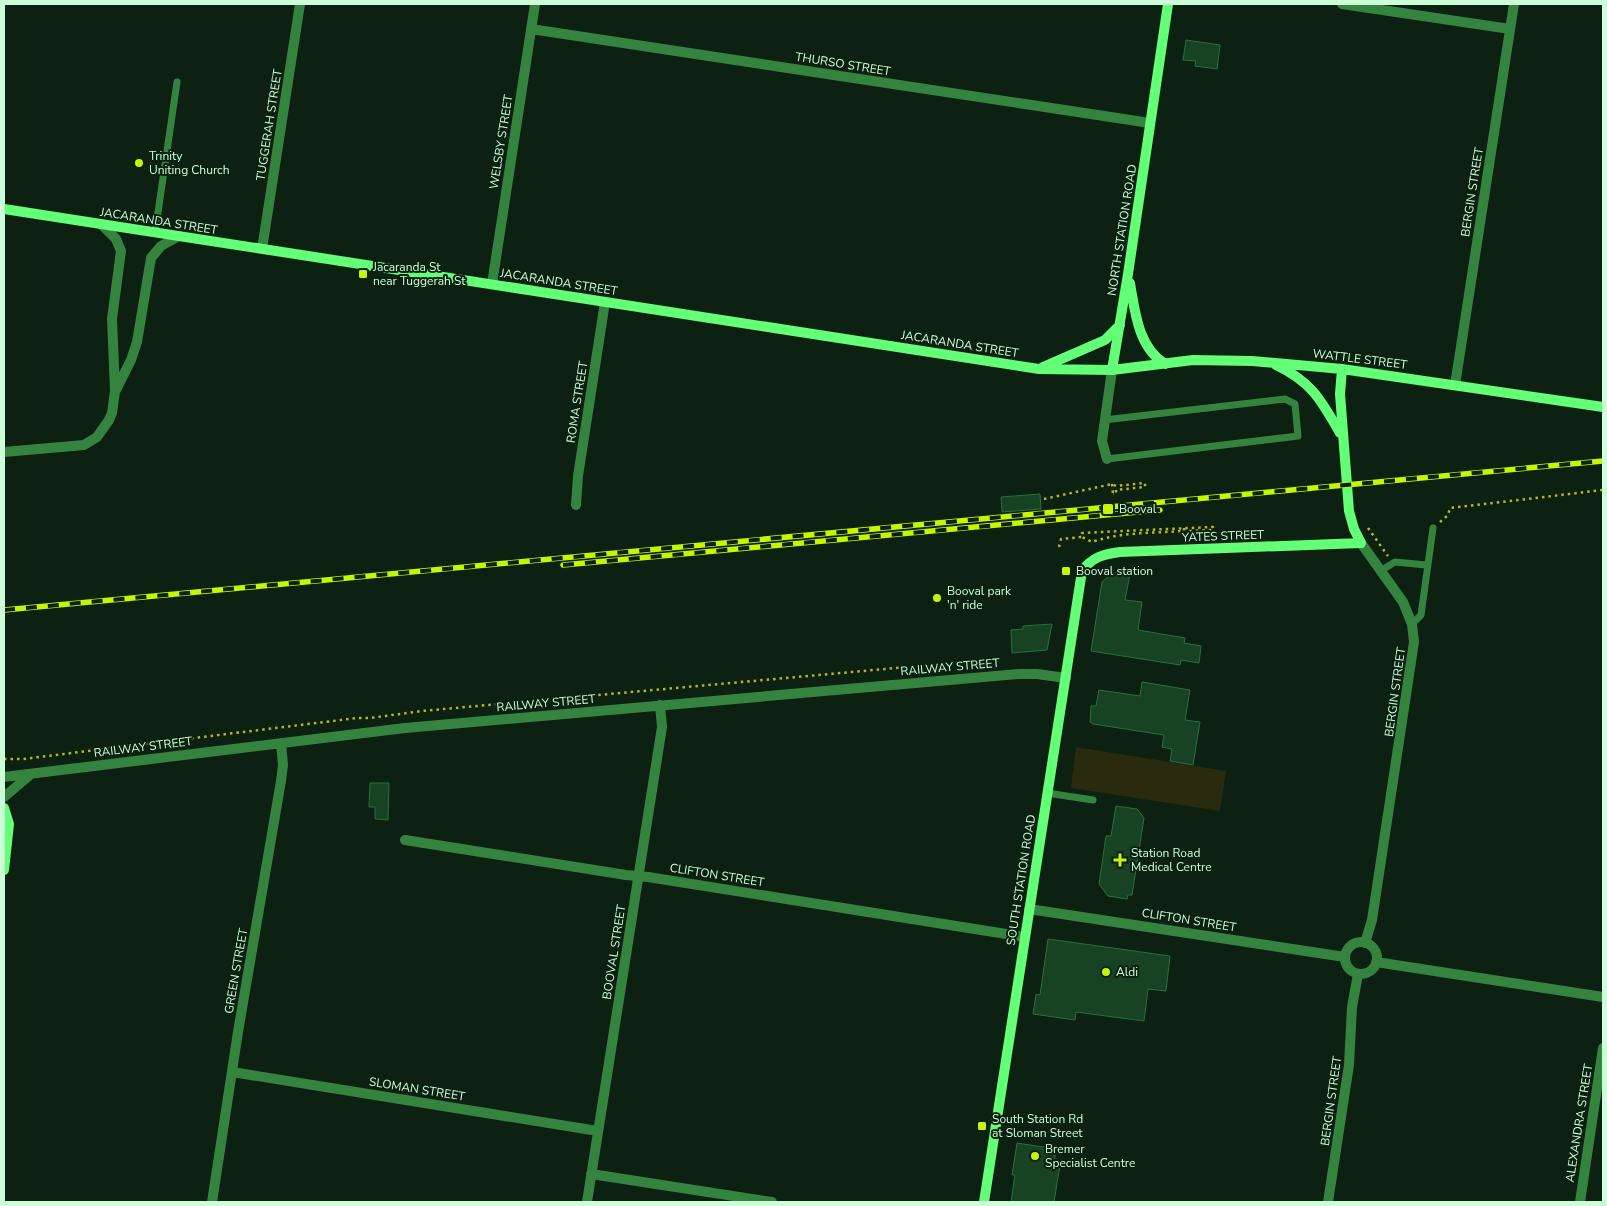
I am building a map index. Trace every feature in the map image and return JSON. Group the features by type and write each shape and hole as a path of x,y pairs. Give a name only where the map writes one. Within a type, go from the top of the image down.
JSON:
{"street":[{"name":"TUGGERAH STREET","path":"262,249 300,4"},
{"name":"WELSBY STREET","path":"492,284 535,4"},
{"name":"NORTH STATION ROAD","path":"1107,459 1102,441 1104,420 1128,274 1168,4"},
{"path":"1342,4 1510,29"},
{"name":"BERGIN STREET","path":"1455,385 1514,4"},
{"name":"THURSO STREET","path":"532,29 1150,124"},
{"name":"JACARANDA STREET","path":"4,209 1039,368 1112,370"},
{"path":"4,452 78,446 91,442 102,432 112,413 115,391 112,319 121,251 116,239 101,224"},
{"path":"115,391 131,360 137,342 151,258 161,246 179,236"},
{"path":"1128,274 1136,320 1142,336 1152,354 1165,364"},
{"name":"ROMA STREET","path":"576,505 578,476 605,302"},
{"path":"1039,368 1105,340 1120,324"},
{"name":"WATTLE STREET","path":"1112,370 1193,360 1271,362 1342,368 1603,407"},
{"path":"1271,362 1288,370 1309,385 1322,400 1342,436"},
{"name":"BERGIN STREET","path":"1342,368 1340,394 1342,436 1349,511 1354,529 1361,543 1403,602 1412,624 1414,642 1372,920 1365,943"},
{"name":"YATES STREET","path":"1088,564 1103,555 1120,552 1361,543"},
{"name":"SOUTH STATION ROAD","path":"984,1202 1081,576 1088,564"},
{"name":"RAILWAY STREET","path":"4,778 405,728 1019,674 1037,674 1066,678"},
{"name":"BOOVAL STREET","path":"587,1202 662,727 660,705"},
{"name":"GREEN STREET","path":"212,1202 281,781 281,743"},
{"path":"4,797 31,775"},
{"path":"4,808 9,824 4,870"},
{"name":"CLIFTON STREET","path":"405,840 1025,937"},
{"name":"CLIFTON STREET","path":"1029,909 1345,957"},
{"path":"1365,943 1374,950 1376,962 1369,972 1358,974 1349,968 1345,957 1352,945 1365,943"},
{"path":"1376,962 1603,997"},
{"name":"BERGIN STREET","path":"1328,1202 1349,1065 1352,1007 1358,974"},
{"name":"ALEXANDRA STREET","path":"1580,1202 1603,1048"},
{"name":"SLOMAN STREET","path":"232,1072 598,1131"},
{"path":"591,1174 772,1202"}],"lane":[{"path":"155,232 177,82"},
{"path":"1104,420 1285,399 1295,404 1298,436 1107,459"},
{"path":"1412,624 1421,615 1426,565 1433,528"},
{"path":"1380,571 1392,563 1426,565"},
{"path":"1048,793 1093,800"}],"path":[{"path":"1044,499 1112,484 1116,486 1145,483 1145,487 1116,490 1116,494 1113,494 1112,484"},
{"path":"1433,528 1448,515 1450,508 1603,490"},
{"path":"1082,537 1082,533 1112,529 1213,526 1213,530 1189,531 1189,535"},
{"path":"1367,526 1392,563"},
{"path":"1059,548 1061,539 1082,537 1092,542 1118,535 1184,531 1184,528"}],"shaded area":[{"path":"1076,747 1226,771 1220,811 1071,788"}],"building":[{"path":"1186,40 1220,45 1217,69 1195,66 1196,61 1183,60"},
{"path":"1040,494 1041,509 1002,512 1001,497"},
{"path":"1112,573 1130,574 1125,600 1142,602 1138,630 1185,638 1184,643 1201,646 1199,663 1181,660 1180,665 1091,651 1102,582"},
{"path":"1052,624 1047,650 1012,653 1011,630 1023,629 1023,626"},
{"path":"1142,682 1190,690 1185,720 1200,722 1193,765 1170,761 1172,749 1162,747 1164,735 1090,722 1091,706 1096,706 1099,690 1140,696"},
{"path":"370,783 389,783 388,820 375,819 375,807 369,807"},
{"name":"Station Road Medical Centre","path":"1116,806 1137,809 1144,818 1132,895 1128,895 1127,899 1108,896 1099,884 1106,836 1111,836"},
{"name":"Aldi","path":"1048,939 1170,956 1166,991 1148,989 1144,1021 1076,1012 1075,1020 1033,1014 1036,994 1040,995"},
{"path":"1017,1143 1056,1149 1054,1164 1060,1165 1054,1202 1011,1202 1015,1175 1012,1175"}],"railway":[{"path":"4,610 1603,461"},
{"path":"563,565 1160,510"}],"place":[{"name":"Trinity Uniting Church","path":"139,163"},
{"name":"Jacaranda St near Tuggerah St","path":"363,274"},
{"name":"Booval","path":"1108,509"},
{"name":"Booval station","path":"1066,571"},
{"name":"Booval park 'n' ride","path":"937,598"},
{"name":"Station Road Medical Centre","path":"1120,860"},
{"name":"Aldi","path":"1106,972"},
{"name":"South Station Rd at Sloman Street","path":"982,1126"},
{"name":"Bremer Specialist Centre","path":"1035,1156"}]}
